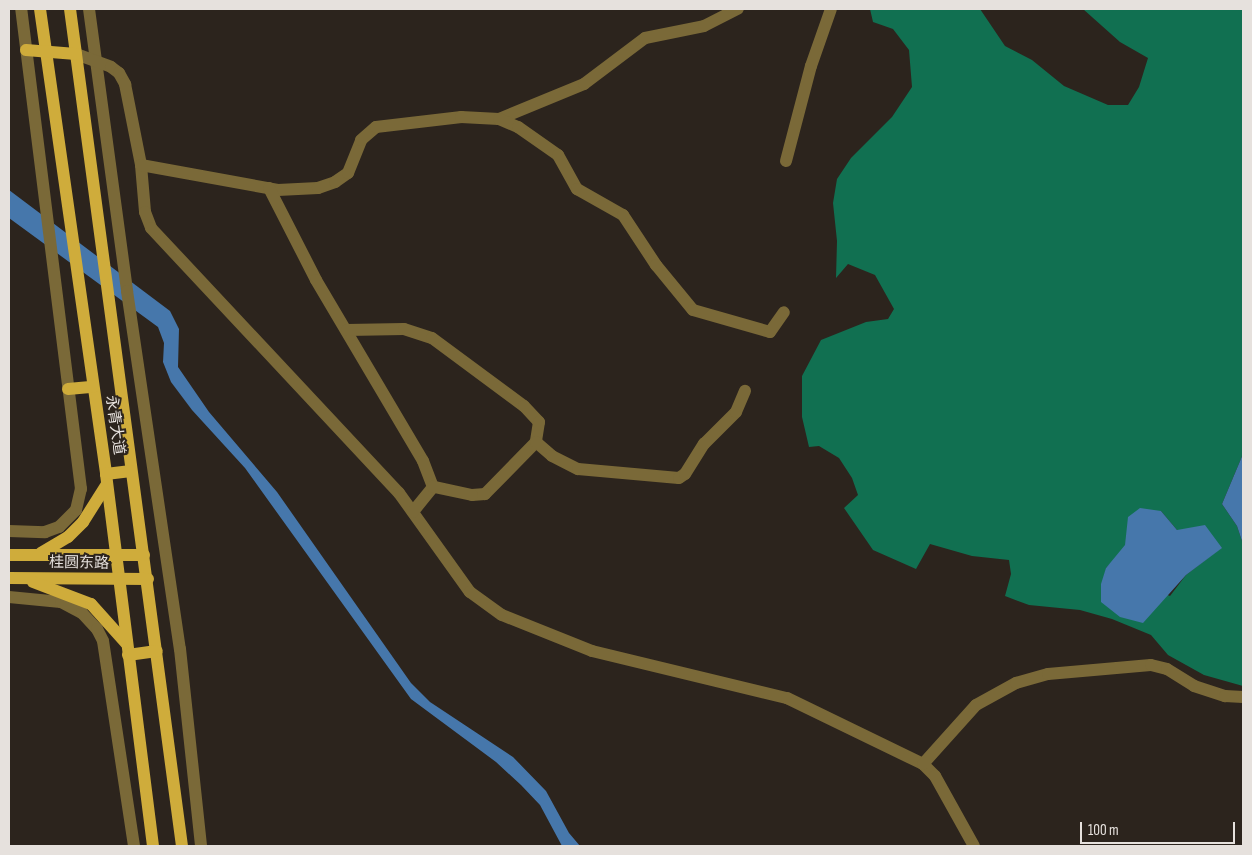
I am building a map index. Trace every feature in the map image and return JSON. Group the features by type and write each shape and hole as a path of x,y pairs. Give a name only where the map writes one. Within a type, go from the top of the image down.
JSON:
{"main road":[{"name":"永青大道","path":"40,9 106,479 117,580 153,846"},
{"name":"永青大道","path":"70,9 148,579 182,846"},
{"path":"26,50 76,54"},
{"path":"68,389 93,386"},
{"path":"38,555 68,537 82,522 106,479 132,471"},
{"name":"桂圆东路","path":"9,555 144,555"},
{"name":"桂圆东路","path":"9,578 148,579"},
{"path":"23,579 87,601 127,649 157,651"}],"street":[{"path":"9,531 45,532 59,527 76,510 81,484 22,9"},
{"path":"89,9 180,649 202,846"},
{"path":"499,119 584,84 645,38 704,26 738,9"},
{"path":"786,161 811,66 831,9"},
{"path":"76,54 95,59 117,70 125,84 141,165 145,212 155,234 413,512 470,592 502,615 592,651 626,661 787,698 923,764 935,776 974,846"},
{"path":"141,165 269,188 293,190 335,182 348,173 361,140 376,127 461,117 499,119 518,127 558,155 577,189 623,215 656,265 693,310 770,332 784,312"},
{"path":"269,188 347,330 412,440 433,487"},
{"path":"347,330 404,329 432,338 533,414 539,422 536,442 485,494 472,495 433,487"},
{"path":"536,442 552,456 578,469 679,478 685,474 704,444 736,412 745,391"},
{"path":"413,512 433,487"},
{"path":"9,597 61,602 82,612 97,629 103,641 134,846"},
{"path":"923,764 976,705 1016,683 1048,674 1151,665 1167,669 1194,686 1225,696 1243,697"}],"green space":[{"path":"870,9 980,9 1005,46 1032,60 1064,86 1108,105 1128,105 1139,87 1148,58 1120,42 1083,9 1243,9 1243,454 1222,504 1237,526 1243,544 1243,686 1204,675 1168,655 1151,635 1112,619 1080,610 1029,605 1005,596 1011,574 1009,560 972,556 930,544 916,569 873,550 844,508 858,495 852,478 839,458 819,446 809,447 802,417 802,376 821,340 866,322 888,319 894,309 875,275 848,264 836,278 837,241 833,203 837,179 851,158 892,117 912,87 909,50 893,29 873,22","holes":["1161,511 1177,530 1221,548 1186,575 1170,596 1106,568"]}],"water":[{"path":"9,190 170,311 179,329 178,367 209,412 277,492 411,683 430,702 513,757 546,791 569,833 580,846 562,846 540,805 521,785 496,762 411,699 245,468 192,410 171,382 163,362 164,343 158,327 9,218"},
{"path":"1243,454 1243,544 1237,526 1222,504"},
{"path":"1140,508 1161,511 1177,530 1205,525 1222,548 1186,575 1143,623 1120,617 1101,602 1101,584 1106,568 1125,545 1128,517"}]}
